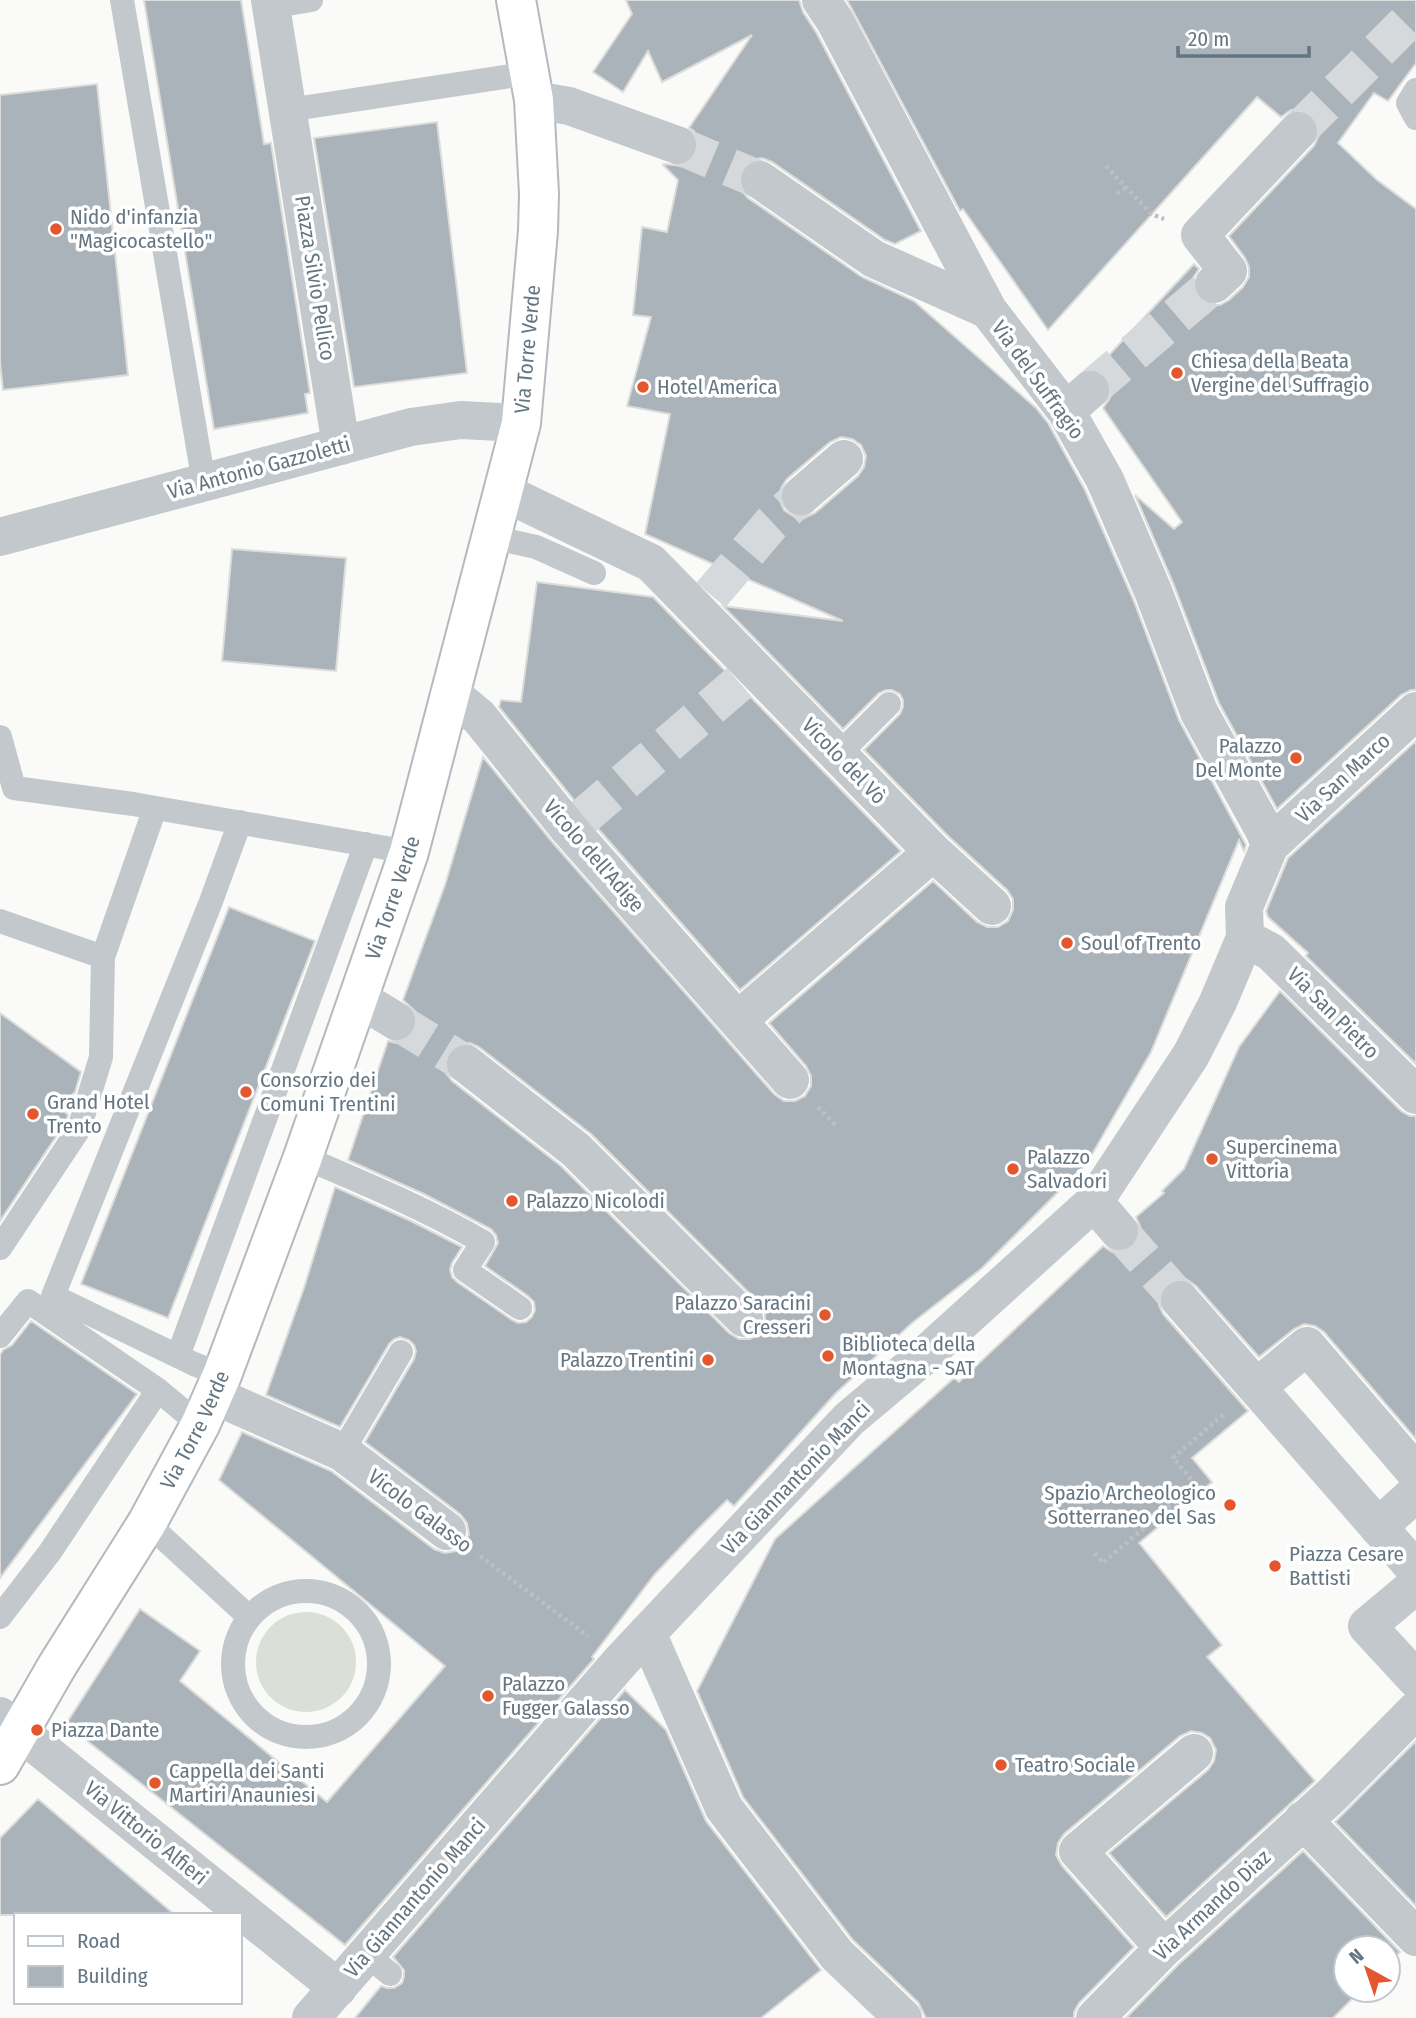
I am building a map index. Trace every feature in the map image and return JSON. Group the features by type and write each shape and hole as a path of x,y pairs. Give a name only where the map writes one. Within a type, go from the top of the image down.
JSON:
{"main road":[{"name":"Via Torre Verde","path":"0,1765 10,1724 57,1666 147,1523 212,1398 303,1157 409,852 521,424 539,194 532,87 516,0"}],"street":[{"name":"Via del Suffragio","path":"821,0 835,20 988,310 1078,401 1105,480 1153,591 1199,712 1270,845"},
{"name":"Piazza Silvio Pellico","path":"270,4 341,446"},
{"path":"532,87 569,106 677,145"},
{"path":"1214,284 1228,271 1200,235 1298,131"},
{"path":"760,180 874,259 988,310"},
{"name":"Via Antonio Gazzoletti","path":"0,537 411,427 461,420 521,424"},
{"path":"801,496 844,459"},
{"name":"Vicolo del Vò","path":"503,492 651,563 704,603 750,673 992,906"},
{"name":"Vicolo dell'Adige","path":"450,693 479,717 575,824 738,1020 802,1092"},
{"name":"Via San Marco","path":"1270,845 1416,711"},
{"name":"Via Giannantonio Manci","path":"311,2018 338,1987 378,1964 646,1633 849,1419 925,1355 1094,1202 1191,1055 1219,1002 1245,938 1244,907 1270,845"},
{"path":"738,1020 835,926 933,852"},
{"name":"Via San Pietro","path":"1245,938 1271,952 1416,1095"},
{"path":"358,998 396,1021"},
{"path":"466,1064 576,1150 719,1286 744,1318"},
{"path":"1094,1202 1119,1231"},
{"path":"1180,1300 1416,1570"},
{"path":"1258,1387 1307,1346 1416,1473"},
{"name":"Vicolo Galasso","path":"212,1398 342,1452 447,1531"},
{"path":"1378,1527 1416,1493"},
{"path":"1412,1666 1367,1626 1416,1585"},
{"path":"646,1633 724,1808 837,1955 903,2018"},
{"name":"Via Armando Diaz","path":"1095,2018 1164,1948 1332,1795 1416,1710"},
{"name":"Via Vittorio Alfieri","path":"10,1724 338,1987"},
{"path":"1164,1948 1078,1851 1194,1753"},
{"path":"1303,1820 1416,1937"}],"lane":[{"path":"122,0 204,483"},
{"name":"Piazza Silvio Pellico","path":"270,4 311,0"},
{"path":"288,110 532,87"},
{"path":"1416,90 1408,103 1416,118"},
{"path":"491,537 536,547 594,573"},
{"path":"838,755 889,704"},
{"path":"0,737 7,790 155,808 409,852"},
{"path":"0,1248 79,1129 102,1057 103,957 155,808"},
{"path":"212,1398 178,1356 53,1296 210,904 240,822"},
{"path":"178,1356 366,844"},
{"path":"0,921 103,957"},
{"path":"303,1157 364,1182 460,1228 483,1242 465,1270 520,1308"},
{"path":"0,1336 28,1301 158,1390 212,1398"},
{"path":"342,1452 401,1352"},
{"path":"0,1616 50,1552 158,1390"},
{"path":"147,1523 249,1617"},
{"path":"316,1591 339,1598 359,1613 373,1633 378,1657 376,1681 367,1704 350,1722 329,1734 306,1737 283,1733 261,1723 245,1706 235,1684 232,1661 237,1638 249,1617 268,1602 290,1592 316,1591"}],"path":[{"path":"1106,166 1152,214 1200,235"},
{"path":"1117,194 1126,187"},
{"path":"802,1092 837,1127"},
{"path":"1095,1553 1103,1563 1195,1484 1173,1458 1258,1387"},
{"name":"Vicolo Galasso","path":"447,1531 589,1637"}],"shaded area":[{"path":"306,1612 325,1615 342,1626 353,1643 356,1662 353,1681 342,1698 325,1709 306,1712 287,1709 270,1698 259,1681 256,1662 259,1643 270,1626 287,1615"}],"building":[{"path":"144,0 241,0 264,144 271,143 310,393 305,394 308,413 214,429"},
{"path":"626,0 799,0 921,231 895,244 885,240 772,162 762,158 751,160 742,167 738,178 741,190 748,198 862,277 914,301 1036,408 1048,423 1085,490 1133,599 1179,720 1246,845 1244,851 1239,840 1151,1052 1087,1163 981,1269 912,1323 835,1394 734,1506 727,1500 655,1574 592,1657 594,1659 345,1945 66,1724 140,1609 200,1651 180,1681 327,1802 445,1666 219,1480 242,1432 331,1471 434,1549 445,1553 456,1551 465,1544 469,1534 467,1523 460,1514 365,1442 414,1359 416,1351 409,1340 400,1337 389,1344 340,1427 266,1395 304,1288 335,1187 462,1247 452,1263 452,1277 512,1320 518,1323 526,1322 535,1310 534,1302 528,1296 485,1266 498,1243 491,1229 424,1194 348,1160 388,1041 396,1043 406,1040 415,1032 418,1021 415,1011 403,1000 445,885 483,757 553,843 774,1094 784,1101 795,1101 805,1096 811,1086 811,1076 806,1066 769,1023 933,881 977,922 987,927 998,927 1008,921 1013,910 1013,899 1007,890 948,836 864,750 900,714 903,700 900,694 892,690 879,693 843,729 723,606 843,621 645,534 670,414 627,406 651,317 633,315 642,227 667,232 678,180 663,165 682,166 691,162 697,153 698,140 694,131 689,128 752,35 662,82 648,51 623,92 593,72 632,14","holes":["841,437 852,439 861,445 866,456 864,467 858,476 815,513 804,518 793,516 784,510 780,501 781,488 787,479 830,442","470,1043 479,1047 591,1134 759,1303 765,1312 765,1323 759,1334 750,1339 739,1339 729,1333 561,1166 452,1081 446,1073 444,1062 448,1051 457,1044"]},
{"path":"847,0 1416,0 1416,63 1388,101 1374,93 1338,143 1377,180 1416,209 1416,690 1401,695 1277,809 1219,703 1173,583 1135,495 1174,529 1182,522 1103,408 1110,398 1111,386 1106,375 1096,369 1194,264 1199,269 1193,278 1193,290 1207,305 1220,305 1243,287 1249,277 1249,267 1229,236 1314,146 1319,135 1319,124 1312,115 1302,110 1291,110 1281,117 1257,97 1048,330 963,209 960,211"},
{"name":"Nido d'infanzia \"Magicocastello\"","path":"97,84 128,375 3,390 0,363 0,95"},
{"path":"437,122 467,373 354,387 314,138"},
{"path":"232,549 346,558 336,671 222,661"},
{"path":"537,582 653,597 901,851 740,990 586,815 499,707 501,700 521,702"},
{"path":"1416,741 1416,1064 1306,956 1308,953 1268,917 1266,911 1288,858"},
{"path":"229,907 315,941 168,1318 81,1284"},
{"path":"1280,991 1401,1111 1416,1116 1416,1439 1324,1332 1315,1326 1304,1324 1294,1329 1259,1357 1196,1286 1186,1279 1175,1279 1165,1284 1159,1294 1159,1305 1163,1314 1248,1411 1192,1458 1212,1482 1139,1543 1222,1645 1207,1657 1315,1781 1166,1917 1109,1853 1208,1770 1214,1761 1216,1750 1210,1738 1191,1731 1180,1736 1064,1834 1058,1843 1056,1855 1062,1866 1134,1947 1079,2003 1074,2018 926,2018 918,2002 853,1940 743,1797 697,1691 775,1539 954,1378 959,1382 1103,1246 1112,1252 1122,1253 1134,1247 1140,1238 1140,1226 1136,1217 1164,1193 1162,1191 1184,1169 1239,1047"},
{"name":"Grand Hotel Trento","path":"0,1013 81,1072 75,1092 60,1107 68,1115 65,1123 0,1221"},
{"path":"31,1321 137,1394 0,1578 0,1355 12,1345"},
{"path":"625,1690 666,1730 706,1821 821,1970 761,2018 355,2018 381,1986 394,1988 402,1983 404,1970 393,1957"},
{"path":"1416,1741 1416,1906 1335,1822"},
{"path":"38,1799 173,1913 0,1915 0,1838"},
{"path":"1303,1851 1383,1934 1332,1934 1332,2004 1347,2004 1333,2018 1126,2018 1179,1964"}],"tunnel":[{"path":"1298,131 1416,13"},
{"path":"677,145 760,180"},
{"path":"1090,390 1214,284"},
{"path":"711,595 771,524 801,496"},
{"path":"581,819 746,677"},
{"path":"396,1021 466,1064"},
{"path":"1119,1231 1180,1300"}],"place":[{"name":"Nido d'infanzia \"Magicocastello\"","path":"56,229"},
{"name":"Chiesa della Beata Vergine del Suffragio","path":"1177,373"},
{"name":"Hotel America","path":"643,387"},
{"name":"Palazzo Del Monte","path":"1296,758"},
{"name":"Soul of Trento","path":"1067,943"},
{"name":"Consorzio dei Comuni Trentini","path":"246,1092"},
{"name":"Grand Hotel Trento","path":"33,1114"},
{"name":"Supercinema Vittoria","path":"1212,1159"},
{"name":"Palazzo Salvadori","path":"1013,1169"},
{"name":"Palazzo Nicolodi","path":"512,1201"},
{"name":"Palazzo Saracini Cresseri","path":"825,1315"},
{"name":"Biblioteca della Montagna - SAT","path":"828,1356"},
{"name":"Palazzo Trentini","path":"708,1360"},
{"name":"Spazio Archeologico Sotterraneo del Sas","path":"1230,1505"},
{"name":"Piazza Cesare Battisti","path":"1275,1566"},
{"name":"Palazzo Fugger Galasso","path":"488,1696"},
{"name":"Piazza Dante","path":"37,1730"},
{"name":"Teatro Sociale","path":"1001,1765"},
{"name":"Cappella dei Santi Martiri Anauniesi","path":"155,1783"}]}
